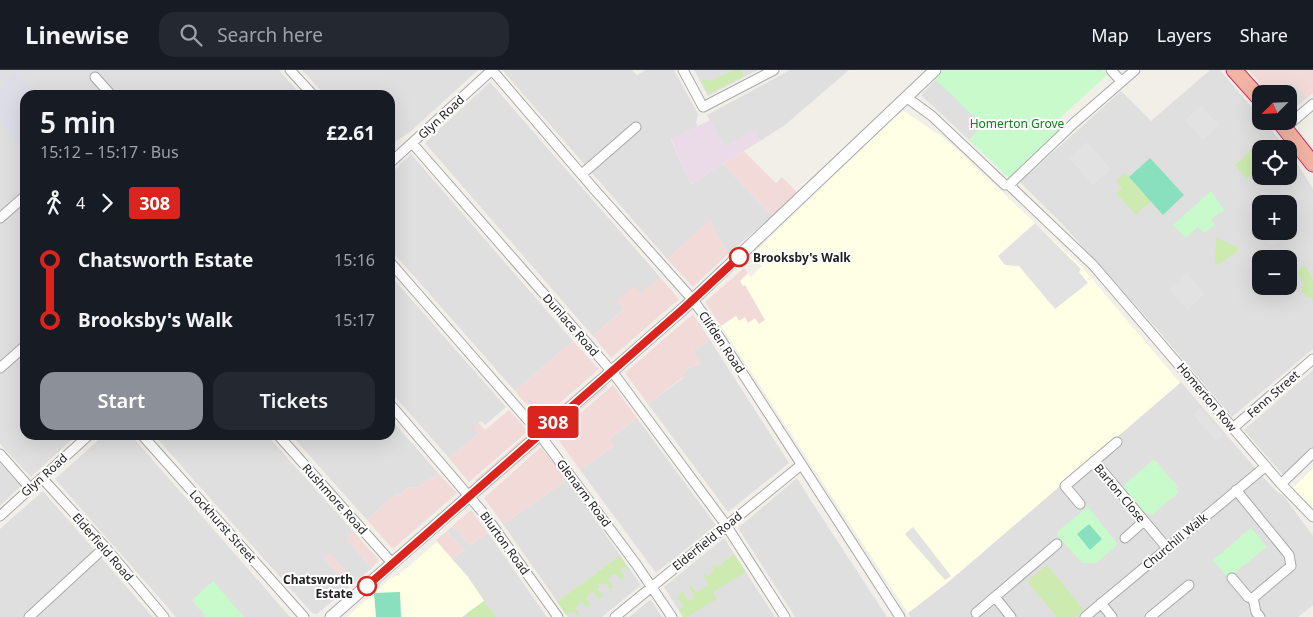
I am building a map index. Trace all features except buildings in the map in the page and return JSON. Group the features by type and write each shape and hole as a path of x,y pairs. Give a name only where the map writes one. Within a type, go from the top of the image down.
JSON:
{"highway":[{"path":"1234,70 1252,90"},
{"path":"1286,130 1313,164"}],"street":[{"path":"290,70 308,90"},
{"name":"Glyn Road","path":"395,158 492,70"},
{"name":"Clifden Road","path":"492,70 693,300 719,337 900,617"},
{"path":"684,70 703,107 774,70"},
{"path":"331,617 693,300 935,70"},
{"path":"1111,70 1121,81"},
{"path":"906,97 932,116 1005,185 1009,185 1135,70"},
{"path":"95,77 107,90"},
{"path":"1298,114 1313,104"},
{"path":"582,174 636,127"},
{"name":"Dunlace Road","path":"412,143 612,371 726,525 785,617"},
{"name":"Homerton Row","path":"1009,185 1102,275 1232,428 1313,518"},
{"path":"0,218 20,200"},
{"name":"Glenarm Road","path":"395,268 539,434 652,586 672,617"},
{"path":"0,368 20,350"},
{"name":"Fenn Street","path":"1232,428 1313,359"},
{"name":"Blurton Road","path":"395,410 485,515 558,617"},
{"name":"Glyn Road","path":"0,516 84,440"},
{"name":"Lockhurst Street","path":"146,440 304,617"},
{"name":"Rushmore Road","path":"282,440 392,563"},
{"path":"1094,461 1116,442"},
{"path":"1281,484 1313,453"},
{"path":"0,454 30,488"},
{"name":"Barton Close","path":"1080,504 1065,486 1094,461 1167,548"},
{"name":"Elderfield Road","path":"615,617 800,465"},
{"name":"Churchill Walk","path":"1085,617 1266,466"},
{"name":"Elderfield Road","path":"42,478 164,617"},
{"path":"1232,578 1248,598 1253,598 1291,566 1289,555 1236,490"},
{"path":"1125,538 1144,521"},
{"path":"976,613 1058,544"},
{"path":"29,617 105,548"},
{"path":"1150,617 1189,585"},
{"path":"995,597 1011,617"},
{"path":"1253,598 1256,612 1260,617"},
{"path":"1101,603 1112,617"}],"shaded area":[{"path":"0,70 279,70 297,90 20,90 20,440 72,440 31,477 0,444"},
{"path":"302,70 478,70 410,132 395,142 395,90 320,90"},
{"path":"632,70 637,75 646,70 674,70 698,114 696,123 698,126 671,140 691,184 723,164 772,216 728,254 710,221 667,259 503,71"},
{"path":"694,70 758,70 708,96"},
{"path":"790,70 849,70 785,125 760,141 755,131 724,147 707,115"},
{"path":"1210,70 1220,70 1252,107 1252,130 1271,130 1280,140 1252,140 1252,185 1297,185 1297,163 1313,189 1313,349 1232,417 1157,329 1064,226 1020,182 1121,91 1151,121"},
{"path":"1249,70 1313,70 1313,93 1307,98 1298,88 1298,85 1291,85 1286,82 1282,85 1262,85"},
{"path":"17,71 34,90 20,90 20,145 0,123 0,86"},
{"path":"936,79 983,125 969,140 921,95"},
{"path":"490,82 660,277 593,336 425,143"},
{"path":"1286,82 1296,85 1282,85"},
{"path":"1298,87 1307,98 1298,106"},
{"path":"1201,106 1219,125 1203,140 1185,120"},
{"path":"904,111 948,141 1082,267 1180,383 947,583 908,613 721,326 736,316 739,321 745,317 748,323 755,318 759,324 765,320 745,285 743,286 740,281 748,273 751,277 762,266 751,256 898,114"},
{"path":"710,120 724,147 755,130 760,141 691,184 671,139"},
{"path":"1087,142 1111,169 1093,185 1069,158"},
{"path":"744,151 776,183 782,177 797,192 772,216 723,164"},
{"path":"411,154 573,341 515,391 395,255 395,169"},
{"path":"710,220 728,254 693,287 667,259"},
{"path":"1035,223 1081,269 1079,272 1088,283 1055,309 1019,266 1005,265 998,256"},
{"path":"1267,240 1282,240 1271,246"},
{"path":"744,268 748,273 746,278 765,320 759,324 748,323 739,321 736,316 721,326 705,302"},
{"path":"1187,273 1205,294 1187,310 1169,289"},
{"path":"660,277 679,299 611,358 593,336 624,309 617,301 634,286 641,293"},
{"path":"395,281 506,407 485,425 481,421 474,427 478,434 449,458 395,397"},
{"path":"693,314 710,340 692,351 701,362 687,369 688,371 681,375 683,377 648,404 625,373"},
{"path":"710,340 789,463 728,512 648,404 683,378 681,375 687,369 700,363 692,351"},
{"path":"573,341 599,369 540,420 515,391"},
{"path":"1313,370 1313,447 1283,475 1244,430"},
{"path":"597,375 607,387 485,492 475,480"},
{"path":"1181,382 1262,476 1277,492 1283,495 1313,536 1313,605 1298,617 911,617 908,613 947,583"},
{"path":"613,385 637,418 609,439 614,446 580,470 555,435"},
{"path":"1201,408 1223,435 1216,441 1193,414"},
{"path":"509,410 528,431 469,482 449,458 478,434 473,427 479,423 485,430"},
{"path":"637,418 716,525 656,573 580,470 614,446 609,439"},
{"path":"395,424 439,474 430,478 420,487 408,488 399,495 397,493 367,520 295,440 395,440"},
{"path":"98,440 135,440 290,617 176,617 55,479"},
{"path":"158,440 271,440 354,532 346,539 372,568 355,582 334,558 324,558 349,587 317,614 312,613"},
{"path":"541,447 567,480 503,524 484,498"},
{"path":"0,463 21,486 0,506"},
{"path":"1313,468 1313,510 1293,488"},
{"path":"439,474 457,493 393,549 367,520 397,493 399,495 408,488 420,487 430,478"},
{"path":"797,478 887,617 795,617 738,528"},
{"path":"567,480 641,585 602,617 568,617 503,524"},
{"path":"43,491 153,617 0,617 0,529"},
{"path":"471,510 488,533 470,545 452,526"},
{"path":"452,526 470,545 488,533 547,617 462,617 484,601 468,577 452,559 464,550 447,531"},
{"path":"913,527 951,576 945,580 905,534"},
{"path":"447,531 464,550 452,559 436,540"},
{"path":"354,532 379,560 372,568 346,539"},
{"path":"724,538 775,617 683,617 664,587"},
{"path":"437,542 468,577 484,601 462,617 347,617 392,577 407,568"},
{"path":"330,553 355,582 349,587 324,558"},
{"path":"650,600 662,617 629,617"}],"green space":[{"path":"734,70 741,70 744,76 708,94 701,80 710,81"},
{"name":"Homerton Grove","path":"944,70 1102,70 1107,75 1060,118 1066,124 1009,178 969,140 983,125 935,79"},
{"path":"1252,149 1252,174 1247,179 1235,165"},
{"path":"1150,158 1184,195 1163,215 1129,177"},
{"path":"1125,173 1151,201 1137,214 1116,193 1122,188 1116,181"},
{"path":"1211,191 1224,210 1211,219 1215,225 1204,233 1198,227 1186,238 1173,225"},
{"path":"1217,238 1239,248 1238,251 1218,265 1215,264"},
{"path":"1305,265 1313,280 1313,300 1311,297 1308,299 1300,288 1305,284 1297,271"},
{"path":"1154,459 1178,487 1176,488 1179,492 1153,514 1145,513 1124,488 1124,485"},
{"path":"1088,507 1116,542 1116,546 1096,563 1082,563 1057,535 1057,532"},
{"path":"1089,524 1102,539 1090,550 1077,534"},
{"path":"1251,528 1267,547 1228,578 1213,560"},
{"path":"734,554 746,572 713,592 717,599 687,617 683,617 679,610 684,606 677,597 683,592 688,600 694,600 689,587 691,585 696,593 708,585 703,574 710,575 714,570 712,567 715,564 718,567"},
{"path":"620,556 630,571 625,567 620,569 625,576 621,580 616,574 611,575 608,580 614,587 611,590 605,583 602,585 598,583 600,587 597,589 603,595 599,599 593,592 590,593 586,598 591,605 587,608 582,602 575,608 580,614 578,616 574,611 572,614 570,612 566,615 557,602"},
{"path":"1047,565 1084,610 1075,617 1057,617 1027,581"},
{"path":"213,581 244,617 206,617 192,600"},
{"path":"400,592 401,617 376,617 374,593"},
{"path":"484,601 496,617 468,617 466,614"}],"bus line":[{"name":"308","path":"367,586 683,309 739,257"}],"place":[{"name":"Brooksby's Walk","path":"739,257"},
{"name":"Chatsworth Estate","path":"367,586"}]}
